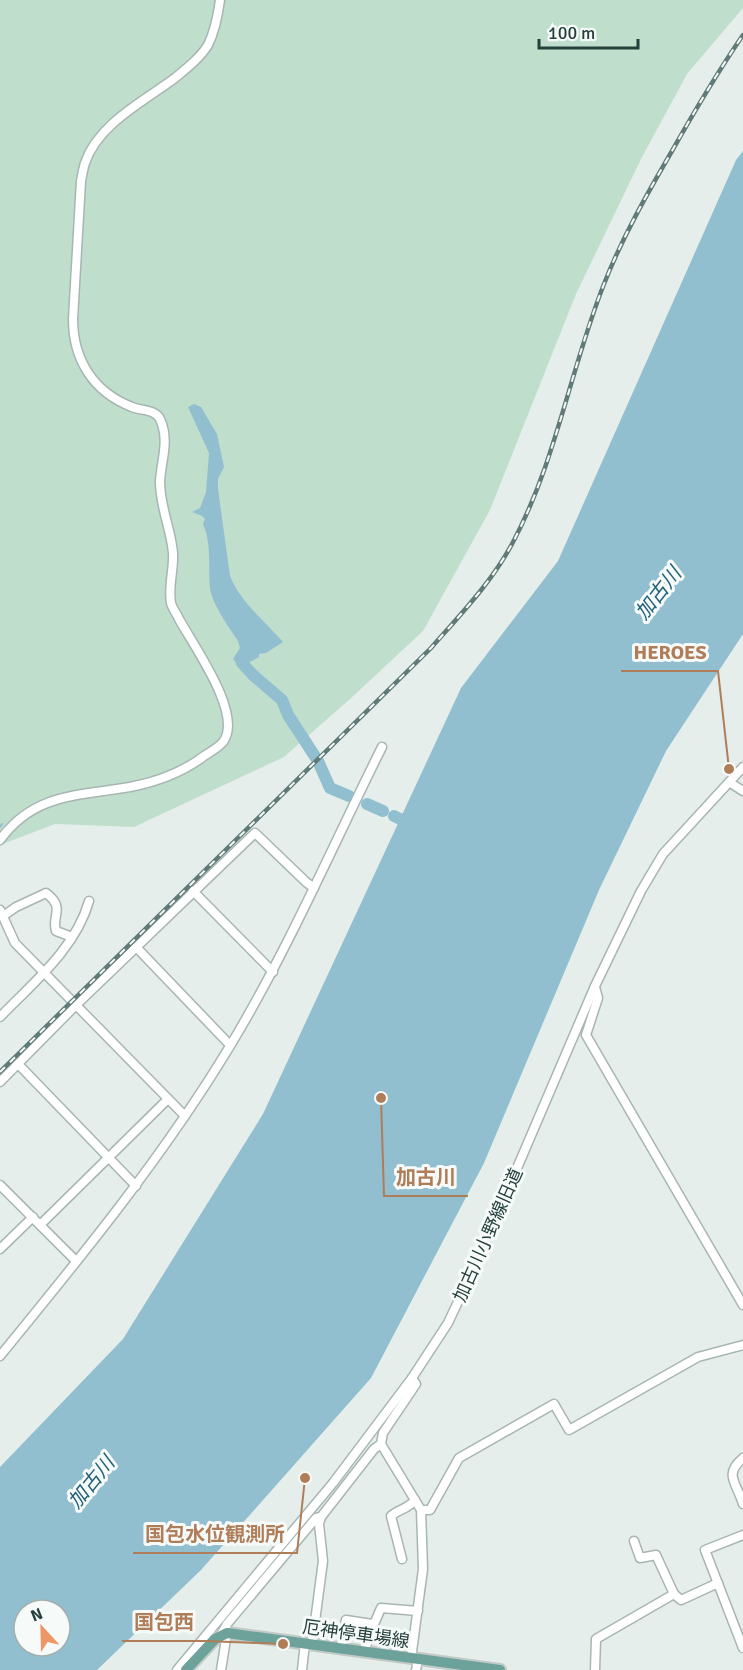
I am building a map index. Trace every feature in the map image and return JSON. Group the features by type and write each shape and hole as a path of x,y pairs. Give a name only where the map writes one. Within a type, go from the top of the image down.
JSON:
{"main road":[{"name":"厄神停車場線","path":"224,1634 341,1648 415,1663 500,1670"},
{"path":"186,1670 224,1634"}],"street":[{"path":"0,840 22,816 33,808 50,801 92,791 129,787 188,768 223,742 228,728 227,711 221,695 171,603 173,551 161,503 160,480 165,442 161,423 158,416 152,412 132,407 105,391 83,365 73,336 81,182 85,163 94,145 106,130 175,78 201,55 208,43 220,0"},
{"path":"0,1356 136,1186 230,1046 273,972 382,747"},
{"name":"加古川小野線旧道","path":"177,1670 333,1483 412,1378 448,1323 479,1257 595,986 651,872 680,835 743,767"},
{"path":"729,783 743,791"},
{"path":"0,1082 76,1005 255,833 315,888"},
{"path":"193,891 273,972"},
{"path":"72,937 56,931 54,927 57,917 56,905 46,893 1,913 15,943 43,974 185,1116"},
{"path":"0,1017 60,954 86,914 89,901"},
{"path":"136,947 230,1046"},
{"path":"595,986 598,998 586,1035 743,1305"},
{"path":"18,1064 136,1186"},
{"path":"40,1225 168,1099"},
{"path":"0,1185 76,1261"},
{"path":"0,1249 33,1217"},
{"path":"421,1510 430,1510 459,1458 554,1404 569,1430 698,1357 743,1345"},
{"path":"412,1378 416,1384 383,1433 381,1444 421,1510 423,1569 415,1663"},
{"path":"302,1670 322,1561 319,1524 321,1517 374,1449 381,1444"},
{"path":"743,1458 734,1465 731,1476 743,1503"},
{"path":"402,1558 391,1516 410,1507 414,1500"},
{"path":"221,1670 227,1624 316,1518 321,1517"},
{"path":"743,1535 705,1550 743,1648"},
{"path":"634,1541 640,1558 656,1555 674,1594 681,1600 718,1583"},
{"path":"595,1670 596,1639 674,1594"},
{"path":"363,1652 372,1624 381,1608 418,1611"},
{"path":"341,1648 346,1620 372,1624"}],"green space":[{"path":"0,0 743,0 743,8 687,74 641,159 576,294 490,510 423,631 284,757 134,827 55,824 0,845"}],"water":[{"path":"743,151 743,634 666,751 599,890 484,1163 371,1378 201,1570 97,1670 0,1670 0,1467 123,1339 263,1114 461,688 558,561 736,160"},
{"path":"194,404 201,407 217,434 224,467 218,479 218,489 230,576 240,595 283,642 266,653 259,654 259,657 248,663 251,669 246,675 233,659 240,648 238,641 211,594 209,548 203,524 205,519 192,512 200,508 206,492 209,453 188,407"}],"waterway":[{"path":"242,663 282,700 288,715 318,761 330,788 349,796"},
{"path":"367,804 383,811"},
{"path":"394,816 400,819"}],"railway":[{"path":"0,1072 431,648 495,572 512,544 540,481 592,316 619,250 644,200 715,78 743,35"}],"place":[{"name":"HEROES","path":"729,769"},
{"name":"加古川","path":"381,1098"},
{"name":"国包水位観測所","path":"305,1478"},
{"name":"国包西","path":"283,1644"}]}
